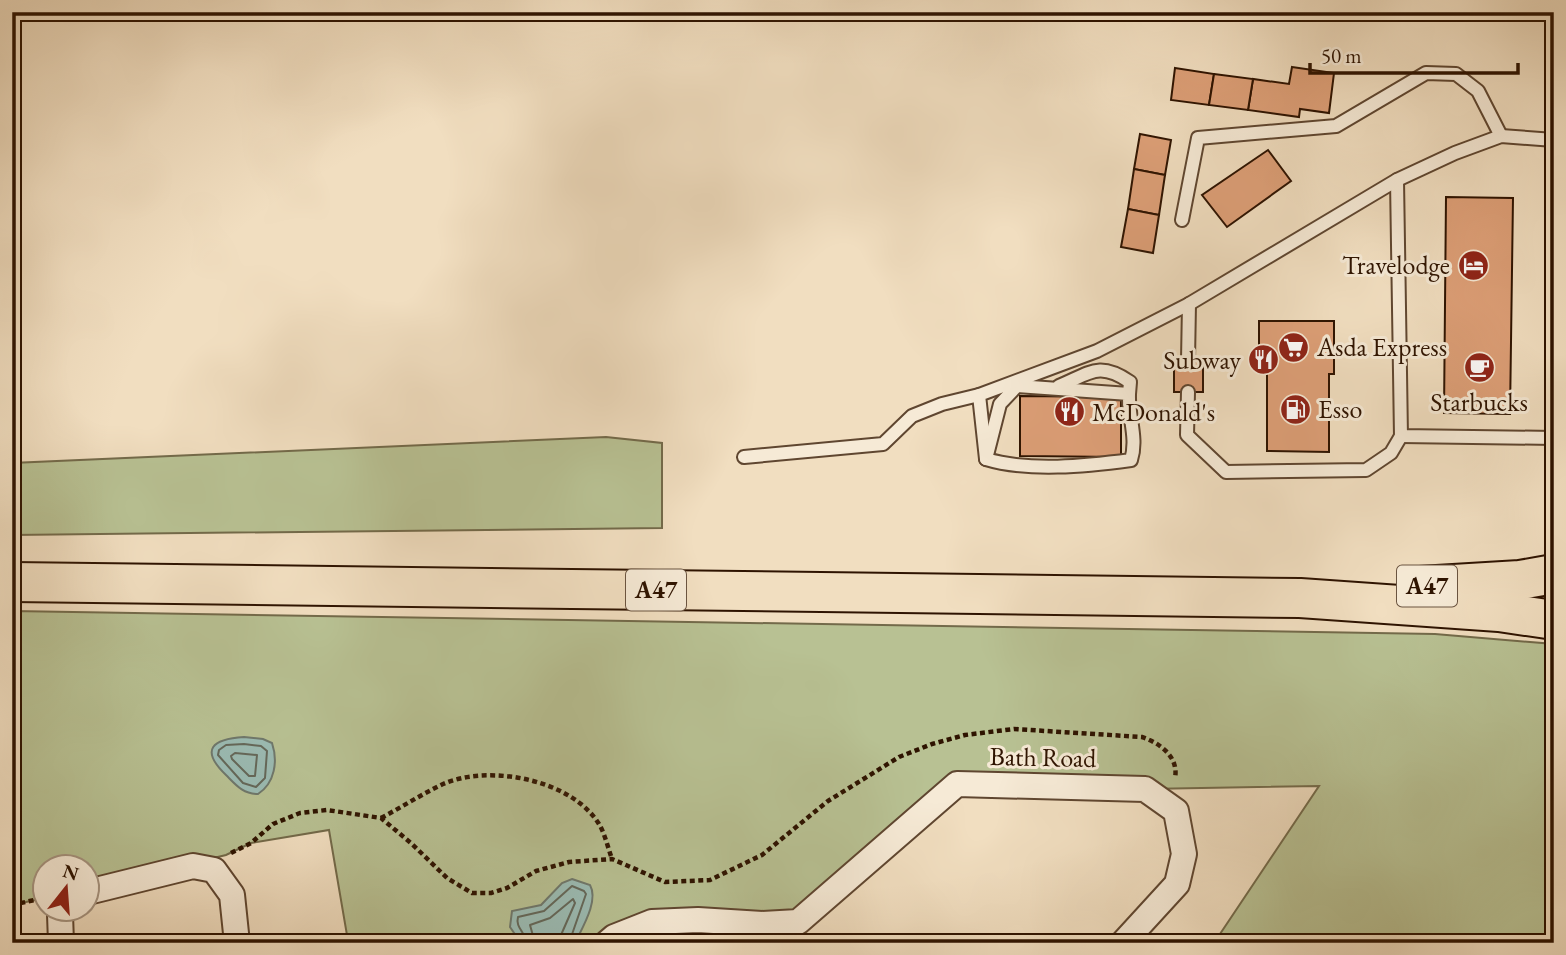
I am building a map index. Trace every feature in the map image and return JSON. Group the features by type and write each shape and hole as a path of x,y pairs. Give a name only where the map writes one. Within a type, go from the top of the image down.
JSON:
{"highway":[{"name":"A47","path":"1300,598 1399,587 1520,580 1554,574"},
{"name":"A47","path":"12,582 1300,598 1499,612 1554,620"}],"street":[{"name":"Bath Road","path":"607,943 614,937 652,922 797,932 957,785 1146,789 1161,800"},
{"path":"1123,943 1177,884 1184,853 1176,811 1161,800"},
{"path":"102,889 193,866 214,870 232,895 237,943"},
{"path":"60,923 61,943"}],"lane":[{"path":"1182,220 1198,138 1336,126 1426,73 1455,74 1478,90 1501,135"},
{"path":"744,457 883,444 912,416 942,404 979,396 1097,351 1189,304 1397,180 1455,153 1501,135 1554,140"},
{"path":"1188,392 1187,435 1226,472 1366,470 1391,453 1401,436 1397,180"},
{"path":"1188,360 1189,304"},
{"path":"986,459 1010,466 1104,464 1131,460 1136,445 1128,411 1130,383 1113,370 1098,370 1055,388"},
{"path":"986,459 1000,404 1017,386 1129,394"},
{"path":"979,396 986,459"},
{"path":"1401,436 1554,438"}],"path":[{"path":"226,855 251,843 273,824 300,813 327,810 382,818 447,878 472,893 491,893 507,888 536,871 569,862 612,859 665,882 710,880 762,855 828,801 899,757 954,738 993,730 1115,734 1152,740 1171,758 1176,771 1175,781 1161,800"},
{"path":"382,818 444,783 481,775 534,780 578,803 599,824 612,859"},
{"path":"12,905 32,901"}],"green space":[{"path":"606,437 662,443 662,528 12,535 12,463"},
{"path":"12,611 1435,634 1554,644 1554,943 1214,943 1319,786 1145,789 957,785 798,922 614,937 607,943 351,943 348,941 329,830 251,843 226,855 102,885 102,853 32,853 32,901 12,905"}],"water":[{"path":"244,737 263,739 272,743 274,750 274,771 268,784 258,794 240,788 213,758 213,747 218,743"},
{"path":"572,879 590,885 592,891 591,906 575,943 521,943 510,927 512,911 541,905 562,883"}],"building":[{"path":"1292,67 1334,73 1329,113 1300,109 1299,117 1248,110 1253,79 1289,84"},
{"path":"1175,68 1214,74 1209,105 1171,100"},
{"path":"1214,74 1253,79 1248,110 1209,105"},
{"path":"1140,134 1171,140 1165,175 1134,169"},
{"path":"1268,150 1291,181 1227,227 1202,195"},
{"path":"1134,169 1165,175 1159,215 1128,209"},
{"path":"1446,197 1513,198 1510,414 1444,413"},
{"path":"1128,209 1159,215 1153,253 1121,247"},
{"path":"1259,321 1334,321 1334,374 1329,374 1329,452 1267,451 1267,372 1259,372"},
{"path":"1174,361 1203,361 1203,392 1174,392"},
{"path":"1020,396 1121,397 1121,457 1020,456"}],"place":[{"name":"Travelodge","path":"1473,265"},
{"name":"Asda Express","path":"1294,347"},
{"name":"Subway","path":"1264,360"},
{"name":"Starbucks","path":"1479,367"},
{"name":"Esso","path":"1295,409"},
{"name":"McDonald's","path":"1069,412"}]}
